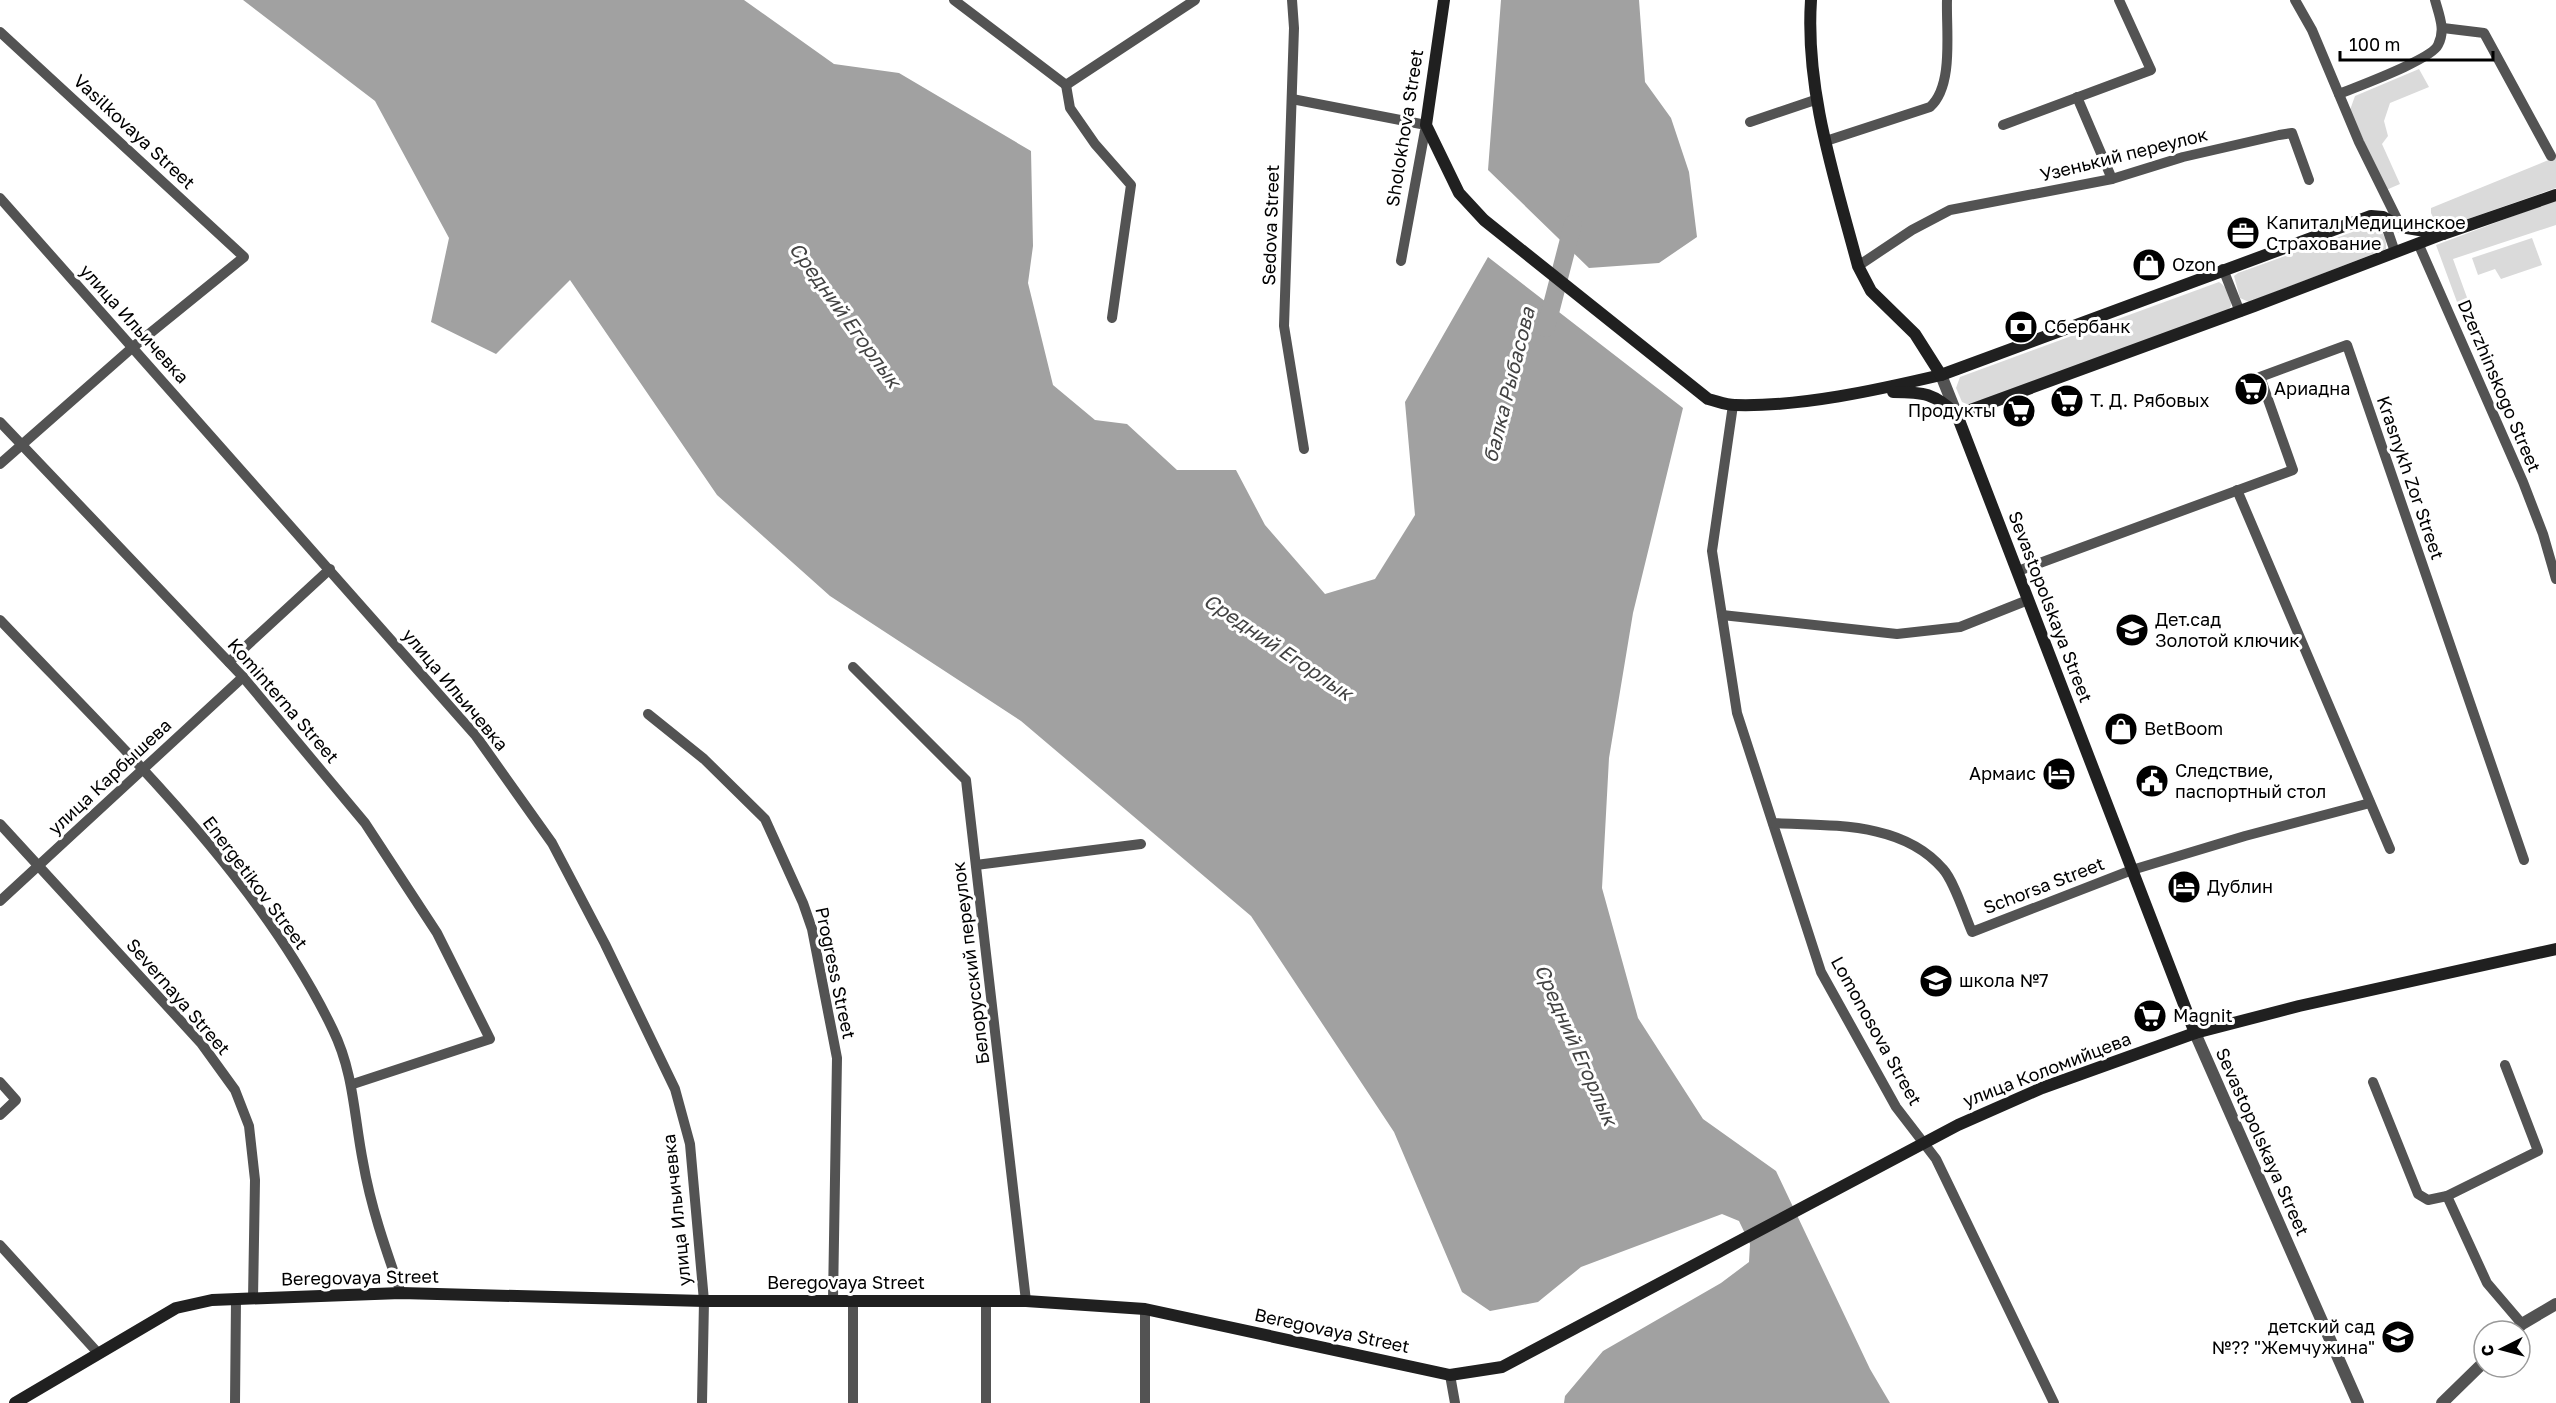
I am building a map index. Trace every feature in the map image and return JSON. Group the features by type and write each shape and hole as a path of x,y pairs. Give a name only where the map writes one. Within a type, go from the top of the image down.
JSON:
{"main road":[{"name":"Sholokhova Street","path":"1426,125 1444,0"},
{"name":"Sevastopolskaya Street","path":"1810,0 1815,100 1858,266 1871,291 1915,334 1941,375"},
{"path":"1426,125 1459,193 1484,220 1708,399 1733,405 1873,391 1941,375 2371,216 2383,218 2401,227 2443,234"},
{"path":"1873,391 1917,392 1940,399 1957,415 2240,312 2418,243 2556,195"},
{"name":"Sevastopolskaya Street","path":"1957,415 2195,1033"},
{"name":"улица Коломийцева","path":"1450,1375 1502,1367 1958,1125 2042,1088 2195,1033 2299,1006 2556,949"},
{"name":"Beregovaya Street","path":"15,1403 176,1308 212,1300 400,1293 704,1301 1026,1301 1144,1309 1450,1375"}],"street":[{"path":"954,0 1066,86 1070,108 1095,144 1131,185 1112,318"},
{"path":"1066,86 1195,0"},
{"name":"Sedova Street","path":"1292,0 1294,28 1284,326 1304,449"},
{"path":"1826,141 1930,107 1939,99 1945,83 1947,0"},
{"path":"2003,125 2151,70 2119,0"},
{"path":"2295,0 2312,30 2359,142 2401,227"},
{"path":"2339,94 2423,58 2438,46 2443,28 2435,0"},
{"path":"2443,28 2484,33 2551,156"},
{"name":"Vasilkovaya Street","path":"0,32 244,256 133,347"},
{"path":"2077,97 2112,179"},
{"path":"1292,99 1426,125"},
{"path":"1750,122 1815,100"},
{"name":"Sholokhova Street","path":"1401,261 1426,125"},
{"name":"Узенький переулок","path":"1858,266 1912,230 1950,210 2112,179 2182,157 2292,133 2309,180"},
{"name":"улица Ильичевка","path":"0,198 476,736 552,843 605,944 675,1089 690,1144 704,1301 702,1403"},
{"path":"2383,218 2395,252"},
{"name":"Dzerzhinskogo Street","path":"2418,243 2523,482 2543,534 2556,579"},
{"path":"2223,269 2240,312"},
{"name":"Krasnykh Zor Street","path":"2237,490 2293,470 2260,377 2347,345 2524,860"},
{"path":"0,464 133,347"},
{"name":"Sevastopolskaya Street","path":"1941,375 1957,415"},
{"name":"Lomonosova Street","path":"1733,405 1712,551 1737,713 1821,972 1896,1107 1936,1159 2054,1403"},
{"name":"Kominterna Street","path":"0,422 243,677 365,824 437,933 490,1040 353,1084"},
{"path":"2018,572 2237,490 2390,849"},
{"path":"229,662 330,569"},
{"path":"1722,615 1897,634 1960,627 2028,600"},
{"name":"Energetikov Street","path":"0,620 203,838 260,910 303,975 334,1031 353,1084 355,1114 373,1214 400,1293"},
{"name":"Белорусский переулок","path":"853,667 966,780 1026,1301"},
{"name":"улица Карбышева","path":"0,901 243,677"},
{"name":"Progress Street","path":"648,714 704,759 765,819 803,903 812,929 837,1059 834,1300"},
{"name":"Schorsa Street","path":"1773,823 1842,827 1887,833 1926,852 1945,871 1972,932 2132,870 2245,836 2370,803"},
{"name":"Severnaya Street","path":"0,824 201,1043 235,1090 249,1126 255,1180 253,1299"},
{"path":"976,865 1141,844"},
{"name":"Sevastopolskaya Street","path":"2195,1033 2358,1403"},
{"path":"2373,1082 2418,1194 2428,1200 2447,1196 2538,1151 2505,1065"},
{"path":"0,1082 16,1100 0,1115"},
{"path":"2447,1196 2487,1283 2512,1319"},
{"path":"0,1245 98,1353"},
{"path":"235,1403 236,1300"},
{"path":"853,1300 853,1403"},
{"path":"986,1301 986,1403"},
{"path":"2532,1319 2556,1304"},
{"path":"1144,1309 1144,1403"},
{"path":"2442,1403 2472,1374"},
{"path":"1450,1375 1455,1403"}],"shaded area":[{"path":"2419,69 2429,87 2390,103 2384,121 2388,136 2382,144 2400,184 2386,190 2350,110 2355,96"},
{"path":"2556,157 2556,188 2442,228 2437,226 2431,208"},
{"path":"2556,200 2556,225 2453,259 2477,325 2467,329 2436,245"},
{"path":"2376,225 2383,233 2386,249 2249,302 2240,298 2234,276 2238,273"},
{"path":"2532,238 2542,265 2501,279 2495,269 2478,275 2472,258"},
{"path":"2219,282 2229,295 2231,306 2228,310 1969,405 1962,402 1956,388 1960,377"}],"water":[{"name":"Средний Егорлык","path":"243,0 744,0 834,64 899,73 1031,151 1033,246 1028,283 1053,385 1095,420 1127,424 1177,470 1236,470 1265,525 1325,594 1375,579 1415,515 1405,402 1488,257 1683,408 1633,613 1609,758 1602,888 1638,1018 1703,1119 1776,1171 1870,1369 1890,1403 1564,1403 1565,1396 1603,1351 1721,1283 1749,1262 1750,1244 1739,1221 1722,1214 1581,1267 1538,1302 1490,1311 1462,1292 1394,1132 1251,916 1021,721 830,596 717,495 570,280 496,354 431,322 449,238 375,101"},
{"path":"1501,0 1639,0 1645,82 1671,118 1689,172 1697,237 1659,263 1589,268 1488,170"}],"waterway":[{"name":"балка Рыбасова","path":"1546,328 1573,224"}],"place":[{"name":"Капитал Медицинское Страхование","path":"2243,233"},
{"name":"Ozon","path":"2149,265"},
{"name":"Сбербанк","path":"2021,327"},
{"name":"Ариадна","path":"2251,389"},
{"name":"Т. Д. Рябовых","path":"2067,401"},
{"name":"Продукты","path":"2019,411"},
{"name":"Дет.сад Золотой ключик","path":"2132,630"},
{"name":"BetBoom","path":"2121,729"},
{"name":"Армаис","path":"2059,774"},
{"name":"Следствие, паспортный стол","path":"2152,781"},
{"name":"Дублин","path":"2184,887"},
{"name":"школа №7","path":"1936,981"},
{"name":"Magnit","path":"2150,1016"},
{"name":"детский сад №?? \"Жемчужина\"","path":"2398,1337"}]}
